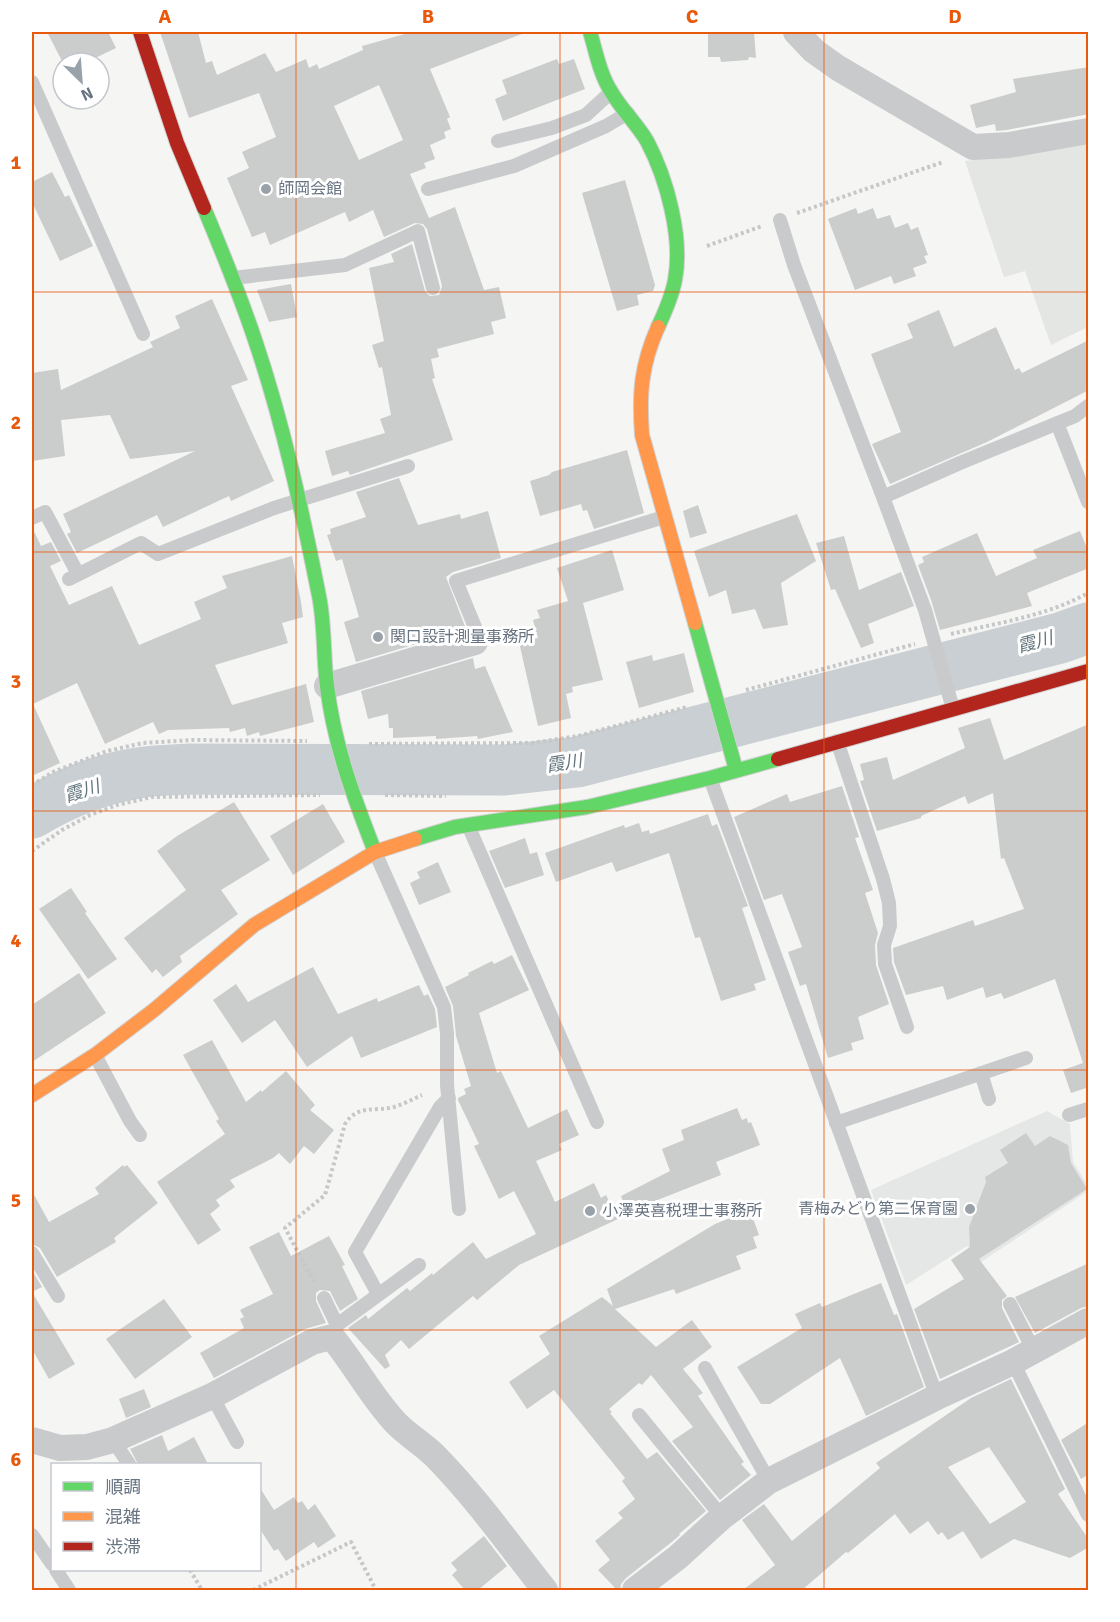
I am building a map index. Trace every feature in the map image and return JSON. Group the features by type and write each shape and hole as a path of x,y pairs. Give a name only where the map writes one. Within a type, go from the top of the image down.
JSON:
{"street":[{"path":"140,32 177,143 233,278 258,350 299,501 320,599 327,686 337,743 352,792 375,852"},
{"path":"590,32 600,68 611,92 636,124 650,148 663,184 676,235 675,285 667,310 647,354 639,398 642,435 736,770"},
{"path":"796,32 814,51 838,68 973,147 1010,145 1089,131"},
{"path":"327,686 475,642"},
{"path":"32,1095 95,1055 154,1010 255,925 375,852 455,827 587,807 710,778 1089,671"},
{"path":"635,1590 769,1480 1024,1356 1089,1321"},
{"path":"32,1440 60,1448 87,1448 113,1440 212,1396 335,1331 372,1395 396,1424 436,1456 460,1483 545,1590"}],"lane":[{"path":"32,82 144,334"},
{"path":"498,141 552,128 586,115 611,92"},
{"path":"428,189 514,166 606,126 628,113"},
{"path":"780,220 794,265 883,497 934,641 953,709"},
{"path":"233,278 345,265 418,231 433,288"},
{"path":"883,497 1075,416 1089,406"},
{"path":"1057,423 1089,502"},
{"path":"32,518 45,512 74,577 141,543 158,554 274,508 408,466"},
{"path":"475,642 477,632 456,581 664,517"},
{"path":"837,741 884,879 889,903 890,926 884,945 885,964 907,1028"},
{"path":"710,778 937,1397"},
{"path":"468,825 597,1122"},
{"path":"375,852 444,1007 448,1092 459,1209"},
{"path":"95,1055 130,1121 140,1135"},
{"path":"836,1123 1026,1058"},
{"path":"981,1074 989,1099"},
{"path":"378,1294 355,1252 448,1092"},
{"path":"1069,1115 1089,1109"},
{"path":"32,1253 58,1296"},
{"path":"324,1298 335,1331 378,1294 419,1265"},
{"path":"1010,1304 1024,1356 1089,1515"},
{"path":"705,1368 769,1480"},
{"path":"212,1396 237,1442"},
{"path":"639,1415 722,1517"},
{"path":"113,1440 128,1463"},
{"path":"32,1535 51,1563"},
{"path":"58,1571 69,1590"}],"path":[{"path":"677,256 946,161 973,147"},
{"path":"32,785 52,772 107,751 143,742 193,740 357,744 532,743 578,736 1038,613 1072,602 1089,593"},
{"path":"32,851 62,830 90,815 117,805 152,797 352,792 457,796"},
{"path":"324,1298 319,1293 285,1228 325,1195 345,1124 351,1115 364,1110 394,1107 448,1092"},
{"path":"253,1590 351,1542 376,1590"},
{"path":"191,1571 201,1590"}],"shaded area":[{"path":"1088,142 1088,327 1051,345 1025,271 1004,277 965,161 1042,151"},
{"name":"青梅みどり第二保育園","path":"1047,1111 1070,1124 1073,1162 1088,1186 1088,1191 981,1262 967,1246 906,1285 871,1190"}],"building":[{"path":"47,32 108,32 116,48 110,51 57,51"},
{"path":"160,32 198,32 206,63 212,61 217,75 265,53 276,72 306,59 309,68 317,64 319,69 363,50 362,46 412,32 522,32 522,34 430,69 450,117 447,119 451,129 444,132 446,138 430,145 435,159 424,163 426,168 410,174 429,218 455,207 484,290 499,287 506,318 491,322 494,334 437,349 439,357 431,359 435,378 432,379 453,440 350,475 348,471 332,476 325,451 385,433 380,419 391,415 382,367 379,368 372,345 384,341 369,268 394,262 391,254 412,244 425,291 430,296 439,295 442,286 427,229 423,224 415,223 384,237 373,210 349,222 345,212 270,245 265,232 252,237 227,178 249,168 242,152 276,137 259,93 189,118","holes":["379,85 403,140 359,160 334,106"]},
{"path":"708,32 754,32 756,58 721,62 720,57 708,57"},
{"path":"557,59 559,64 574,59 585,89 503,121 495,99 507,94 502,80"},
{"path":"1089,67 1089,114 1007,130 996,131 995,124 976,128 970,105 1016,92 1013,79"},
{"path":"52,172 65,197 69,195 93,246 60,261 32,202 32,182"},
{"path":"625,180 655,285 653,291 637,295 639,305 617,311 582,193"},
{"path":"856,208 858,214 873,208 877,219 890,215 895,228 908,223 911,230 918,227 928,255 924,256 927,263 913,268 916,276 894,284 891,276 855,290 828,219"},
{"path":"291,284 297,317 269,322 257,290"},
{"path":"212,299 248,380 231,386 274,481 231,501 229,496 163,527 157,515 77,553 67,534 71,532 63,514 195,451 130,459 110,415 61,420 65,456 32,461 32,373 58,369 61,390 153,347 150,342 180,328 175,316"},
{"path":"939,310 954,347 996,327 1015,370 1019,368 1022,373 1089,340 1089,390 987,442 890,484 872,444 901,432 871,354 913,338 907,324"},
{"path":"627,450 644,513 594,529 587,510 583,511 581,504 540,516 530,481 552,472"},
{"path":"399,478 418,525 460,514 461,519 488,511 501,558 453,572 446,577 466,629 356,662 344,622 359,617 342,559 336,561 327,535 331,534 330,529 366,517 356,492"},
{"path":"698,505 707,533 690,538 683,511"},
{"path":"797,514 816,561 781,583 788,625 763,629 755,609 732,614 726,590 709,597 694,551"},
{"path":"32,527 41,546 51,542 61,561 50,566 69,605 112,586 139,645 201,619 194,602 227,588 222,576 292,556 303,617 282,623 288,643 215,665 232,705 306,684 314,722 260,736 259,732 247,736 245,728 230,732 229,728 168,730 159,734 153,722 105,744 77,683 33,704 60,763 32,776"},
{"path":"1080,531 1089,553 1089,568 1027,593 1032,606 940,630 918,565 924,562 922,557 977,533 996,576 1037,558 1033,550"},
{"path":"844,536 859,590 901,572 914,606 868,624 874,643 861,648 835,589 831,590 816,543"},
{"path":"612,550 624,590 583,603 603,680 572,687 573,692 566,694 571,718 538,726 519,642 538,638 533,620 540,618 537,610 568,601 557,568"},
{"path":"684,653 694,692 639,708 626,662 652,655 653,661"},
{"path":"473,658 475,669 485,666 513,732 478,739 477,736 436,739 436,736 393,738 393,728 389,728 388,714 368,719 361,691"},
{"path":"990,718 1004,760 1089,724 1089,1087 1071,1093 1063,1070 1083,1063 1055,979 1004,999 1001,993 986,998 983,987 947,1000 943,986 906,995 894,962 893,948 973,920 975,926 1024,909 1004,858 1001,859 993,793 968,804 965,796 921,818 877,831 860,781 864,780 860,764 887,757 893,780 965,748 958,728"},
{"path":"842,786 859,837 855,838 873,890 865,893 878,933 875,945 876,965 889,1004 858,1017 864,1039 851,1043 853,1050 828,1058 806,984 800,986 788,952 802,947 782,894 764,900 734,817 787,794 790,802"},
{"path":"234,802 270,860 221,890 238,914 180,956 182,962 163,977 156,969 152,973 124,938 186,890 157,851 177,836"},
{"path":"323,804 345,842 293,875 270,836"},
{"path":"708,814 712,826 717,824 748,906 742,908 766,980 754,984 756,990 721,1001 700,937 695,938 669,853 616,872 612,862 556,882 545,853 624,825 625,828 639,823 642,832 649,830 650,834"},
{"path":"525,838 530,854 537,852 544,875 505,888 489,851"},
{"path":"438,862 451,892 419,905 410,883 420,878 417,872"},
{"path":"71,888 87,912 85,913 117,959 88,979 39,909"},
{"path":"512,955 529,990 479,1013 497,1073 501,1071 528,1128 567,1109 579,1135 559,1144 562,1150 536,1161 555,1202 594,1183 601,1198 606,1195 618,1219 519,1265 477,1300 473,1296 409,1349 401,1340 385,1355 390,1366 385,1369 348,1328 366,1315 368,1319 407,1288 410,1291 473,1242 486,1259 536,1234 514,1191 499,1199 474,1146 479,1144 458,1100 466,1094 464,1089 471,1086 456,1036 453,1006 445,987 492,961 494,964"},
{"path":"313,967 338,1014 377,998 378,1002 419,985 424,996 428,994 435,1009 437,1027 361,1058 352,1036 307,1067 275,1020 242,1043 213,1000 236,984 248,1002"},
{"path":"79,973 106,1013 32,1062 32,1005"},
{"path":"212,1040 246,1102 261,1090 262,1092 286,1071 315,1105 310,1110 334,1130 314,1154 304,1146 290,1164 279,1153 230,1180 235,1187 216,1200 220,1206 210,1214 221,1230 198,1245 157,1182 225,1134 216,1121 219,1119 183,1055"},
{"path":"737,1108 742,1120 747,1118 748,1123 751,1122 760,1145 716,1162 721,1175 627,1212 621,1196 670,1171 662,1149 684,1140 681,1130"},
{"path":"1026,1133 1035,1146 1050,1136 1068,1145 1071,1163 1087,1189 979,1259 1007,1296 1002,1300 1002,1308 1019,1342 940,1379 914,1309 964,1279 951,1260 970,1247 969,1227 986,1182 985,1177 1008,1163 1000,1150"},
{"path":"123,1165 124,1167 127,1165 158,1203 114,1238 116,1242 57,1277 40,1248 32,1244 32,1191 49,1222 99,1194 95,1188"},
{"path":"750,1210 759,1235 753,1237 757,1248 736,1256 741,1269 676,1294 674,1289 615,1309 656,1347 692,1320 712,1347 683,1369 703,1393 698,1396 744,1462 741,1464 751,1475 720,1500 672,1441 693,1427 651,1375 642,1385 639,1383 609,1409 612,1412 610,1413 647,1459 657,1452 706,1511 626,1578 620,1590 617,1590 598,1570 610,1560 595,1541 623,1518 618,1513 635,1499 622,1481 625,1478 554,1390 527,1409 509,1382 550,1354 539,1336 602,1297 613,1306 607,1289 715,1224"},
{"path":"279,1232 291,1256 329,1236 345,1265 342,1266 358,1299 340,1311 330,1291 320,1290 316,1293 316,1301 326,1323 305,1329 214,1378 200,1353 244,1328 240,1319 244,1317 240,1310 273,1294 249,1247"},
{"path":"1089,1263 1089,1306 1035,1333 1015,1297"},
{"path":"32,1270 42,1287 32,1292"},
{"path":"881,1283 894,1315 897,1314 924,1387 866,1416 840,1358 770,1404 761,1404 737,1367 802,1328 795,1314 820,1303 822,1307"},
{"path":"32,1292 75,1364 49,1379 32,1349"},
{"path":"164,1299 192,1337 135,1379 106,1339"},
{"path":"1011,1379 1065,1489 1058,1494 1089,1540 1089,1547 1070,1558 1014,1539 981,1559 963,1531 948,1540 942,1532 938,1535 928,1521 910,1534 895,1514 802,1590 743,1590 775,1565 742,1520 764,1504 792,1541 880,1468 876,1463 971,1398","holes":["989,1447 1026,1502 990,1524 948,1467"]},
{"path":"144,1389 151,1407 126,1418 119,1399"},
{"path":"1089,1422 1089,1474 1081,1479 1061,1440"},
{"path":"162,1435 168,1451 194,1437 207,1463 137,1463 130,1449"},
{"path":"261,1490 274,1510 294,1497 298,1503 302,1501 308,1510 315,1504 336,1536 318,1548 314,1542 286,1561 278,1549 274,1551 261,1531"},
{"path":"484,1536 507,1566 478,1590 465,1590 452,1575 457,1570 451,1563"}],"waterway":[{"name":"霞川","path":"32,813 96,783 150,771 190,769 505,770 577,762 1060,638 1088,628"}],"traffic: fast":[{"path":"590,32 604,79 647,141 661,173 672,209 677,264 672,292 658,327"},
{"path":"204,208 249,323 283,435 319,596 327,686 334,729 352,791 375,852"},
{"path":"695,623 736,770"},
{"path":"415,839 455,827 587,807 710,778 778,759"}],"traffic: slow":[{"path":"658,327 642,380 642,435 695,623"},
{"path":"32,1095 95,1055 154,1010 254,925 375,852 415,839"}],"traffic: jam":[{"path":"140,32 177,143 204,208"},
{"path":"778,759 1088,671"}],"place":[{"name":"師岡会館","path":"266,189"},
{"name":"関口設計測量事務所","path":"378,637"},
{"name":"青梅みどり第二保育園","path":"970,1209"},
{"name":"小澤英喜税理士事務所","path":"590,1211"}]}
